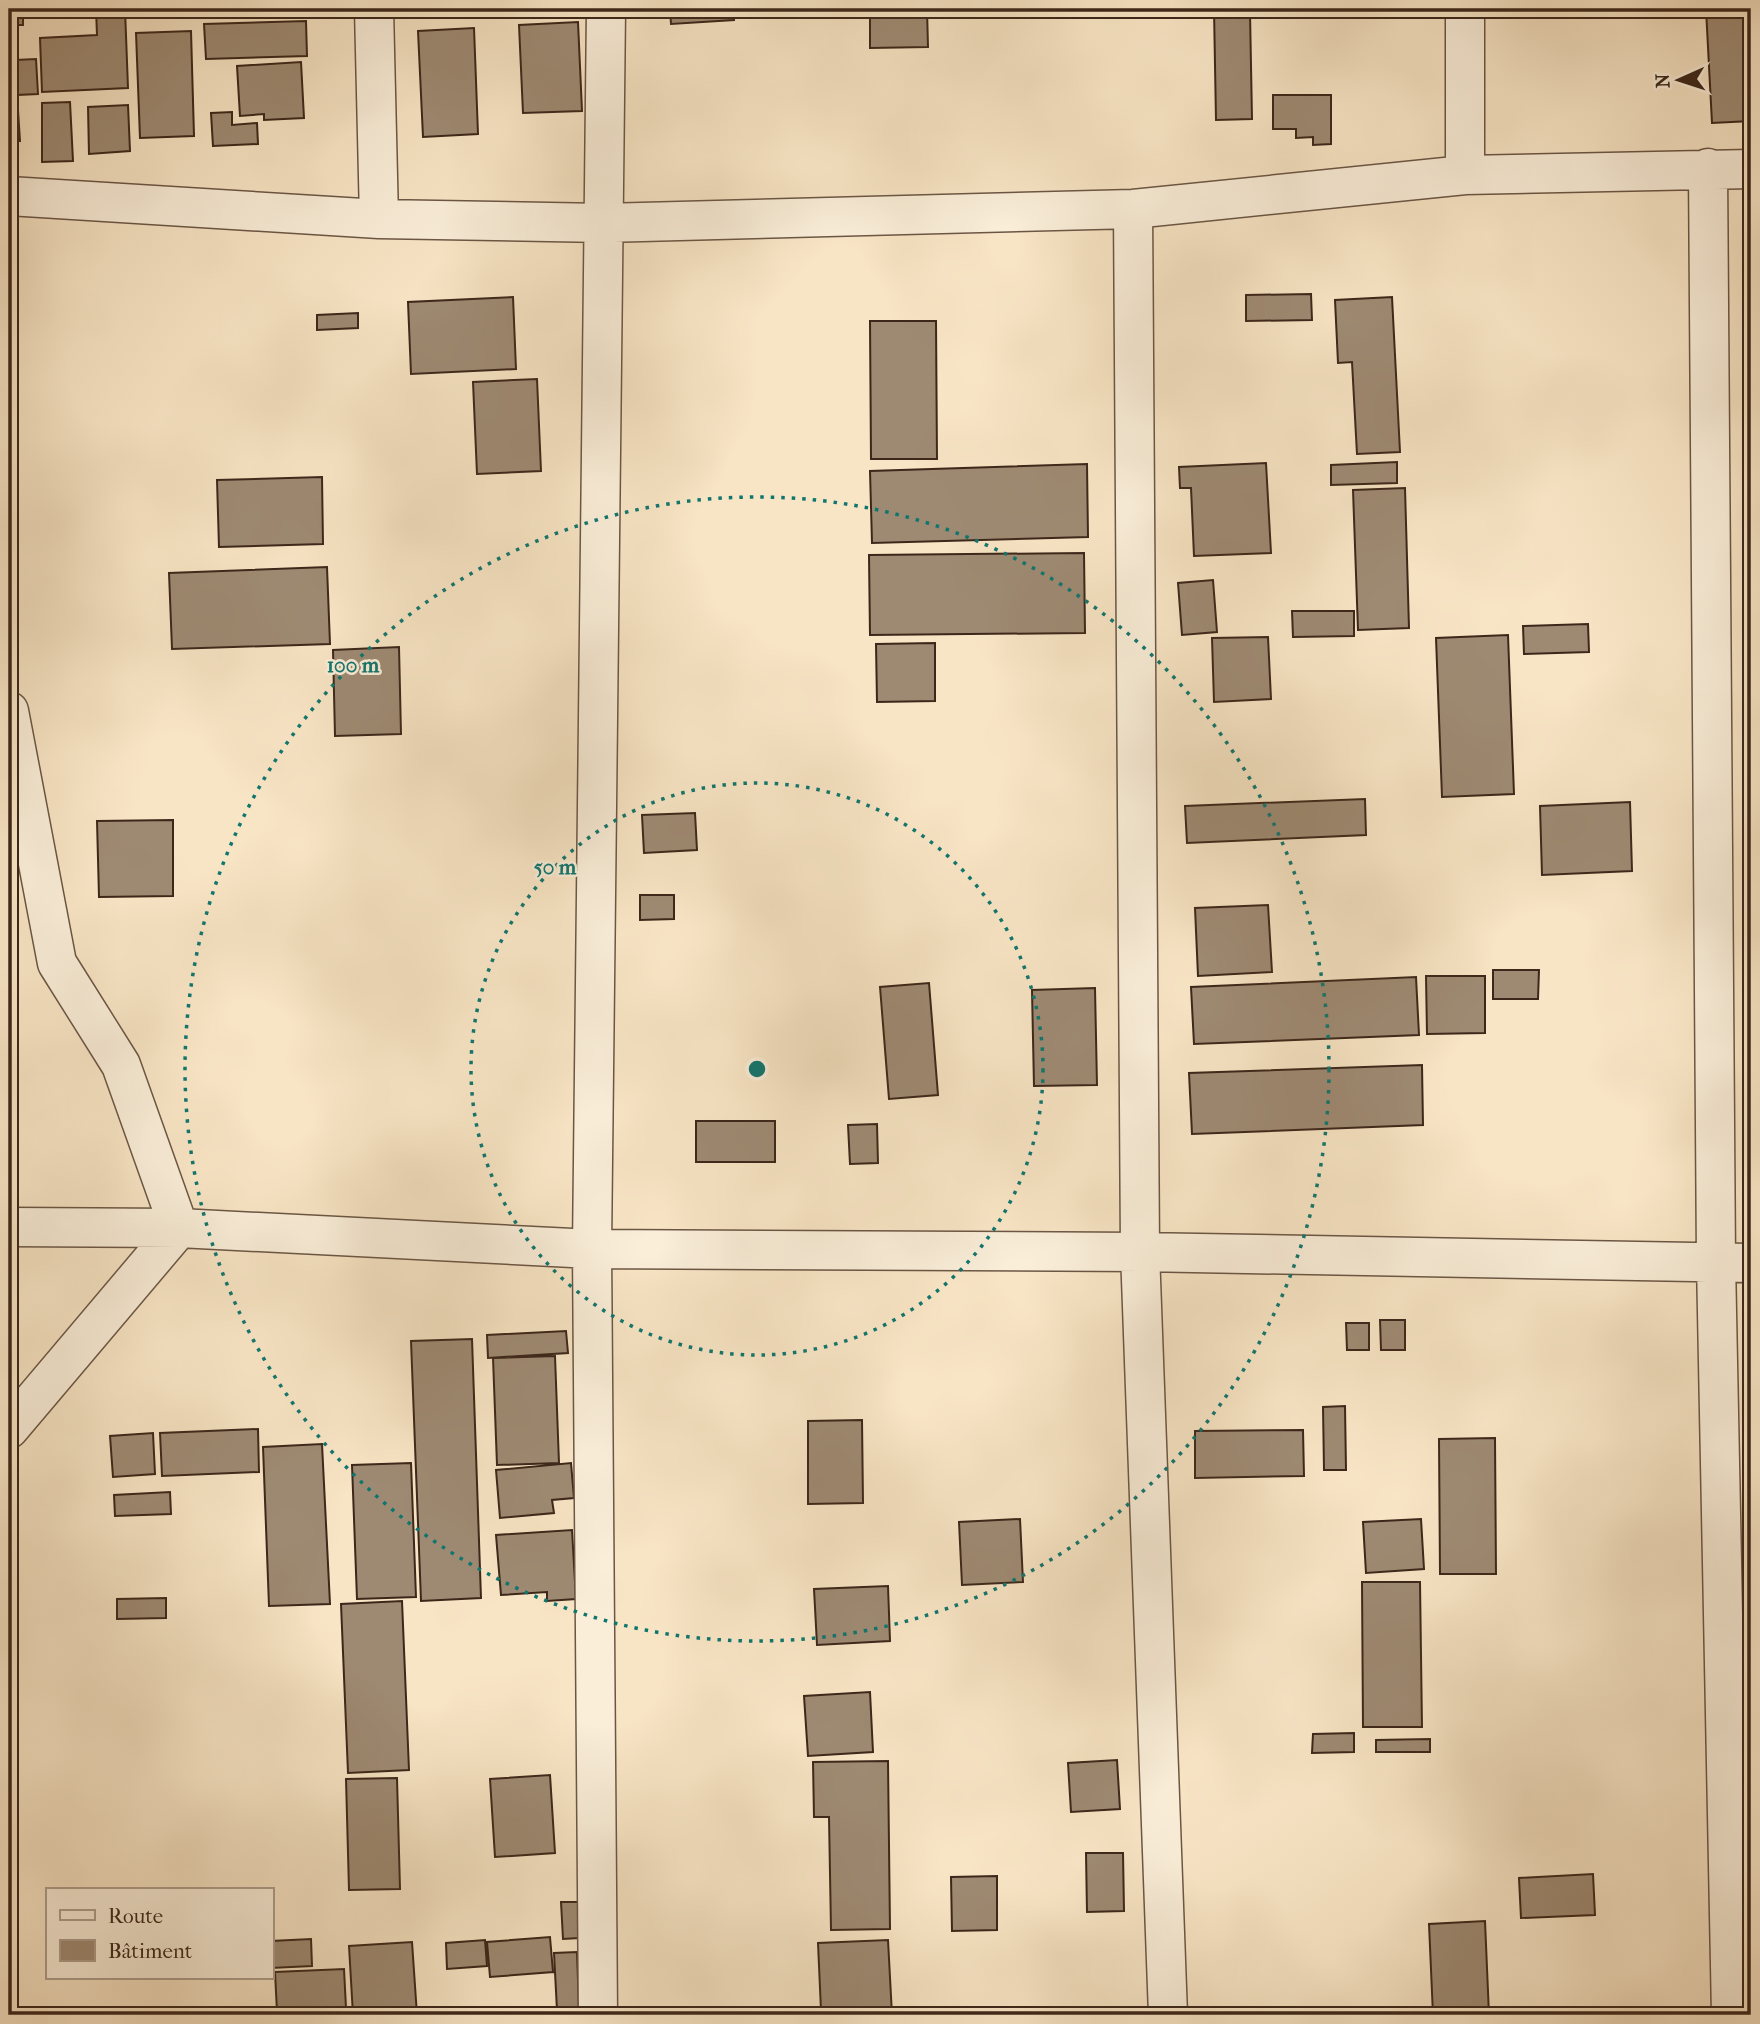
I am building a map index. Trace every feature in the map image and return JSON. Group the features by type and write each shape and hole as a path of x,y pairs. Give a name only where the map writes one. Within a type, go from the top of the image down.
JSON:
{"street":[{"path":"374,9 379,219"},
{"path":"598,2015 592,1249 606,9"},
{"path":"1465,9 1465,175"},
{"path":"1709,168 1733,1262 1731,2015"},
{"path":"9,196 379,219 604,223 1133,209 1465,175 1751,169"},
{"path":"1133,209 1140,1252 1168,2015"},
{"path":"9,711 57,963 121,1065 179,1228"},
{"path":"9,1227 179,1228 592,1249 1140,1252 1733,1262"},
{"path":"9,1429 179,1228"}],"building":[{"path":"9,9 23,9 23,25 9,25"},
{"path":"96,9 125,9 128,88 42,92 40,38 97,35"},
{"path":"464,9 517,9 517,17 464,18"},
{"path":"670,9 733,9 734,20 671,24"},
{"path":"870,9 927,9 928,47 870,48"},
{"path":"991,9 1098,9 1098,13 991,14"},
{"path":"1214,9 1250,12 1252,119 1216,120"},
{"path":"1706,9 1751,9 1751,121 1712,123"},
{"path":"306,21 307,56 206,59 204,24"},
{"path":"578,22 582,111 523,113 519,25"},
{"path":"474,28 478,134 423,137 418,31"},
{"path":"191,31 194,136 140,138 136,33"},
{"path":"9,34 15,34 15,60 36,59 38,94 17,95 20,141 9,141"},
{"path":"301,62 304,118 264,120 264,114 240,116 237,66"},
{"path":"1273,95 1331,95 1331,144 1313,145 1313,137 1296,138 1296,129 1273,129"},
{"path":"70,102 73,161 42,162 42,103"},
{"path":"128,105 130,151 89,154 88,107"},
{"path":"232,112 232,125 257,123 258,144 213,146 211,113"},
{"path":"1311,294 1312,320 1246,321 1246,295"},
{"path":"513,297 516,369 411,374 408,302"},
{"path":"1392,297 1400,452 1357,454 1352,362 1338,363 1335,300"},
{"path":"358,313 358,328 317,330 317,315"},
{"path":"870,321 936,321 937,459 871,459"},
{"path":"537,379 541,471 477,474 473,382"},
{"path":"1397,462 1397,483 1331,485 1331,465"},
{"path":"1266,463 1271,553 1194,556 1191,488 1180,488 1179,467"},
{"path":"1087,464 1088,537 872,543 870,471"},
{"path":"322,477 323,544 219,547 217,480"},
{"path":"1405,488 1409,628 1358,630 1353,490"},
{"path":"1084,553 1085,633 870,635 869,555"},
{"path":"327,567 330,644 172,649 169,573"},
{"path":"1213,580 1217,632 1182,635 1178,583"},
{"path":"1292,611 1354,611 1354,636 1293,637"},
{"path":"1588,624 1589,652 1524,654 1523,626"},
{"path":"1508,635 1514,794 1442,797 1436,638"},
{"path":"1268,637 1271,699 1214,702 1212,638"},
{"path":"935,643 935,701 877,702 876,644"},
{"path":"399,647 401,734 335,736 333,650"},
{"path":"1365,799 1366,835 1187,843 1185,806"},
{"path":"1630,802 1632,871 1542,875 1540,806"},
{"path":"695,813 697,850 644,853 642,815"},
{"path":"173,820 173,896 99,897 97,821"},
{"path":"640,895 674,895 674,919 640,920"},
{"path":"1268,905 1272,972 1198,976 1195,908"},
{"path":"1493,970 1539,970 1538,999 1493,999"},
{"path":"1426,976 1485,976 1485,1033 1427,1034"},
{"path":"1416,977 1419,1035 1194,1044 1191,987"},
{"path":"929,983 938,1095 889,1099 880,987"},
{"path":"1095,988 1097,1085 1034,1086 1032,990"},
{"path":"1422,1065 1423,1125 1192,1134 1189,1073"},
{"path":"696,1121 775,1121 775,1162 696,1162"},
{"path":"877,1124 878,1163 850,1164 848,1125"},
{"path":"1380,1320 1405,1320 1405,1350 1381,1350"},
{"path":"1346,1323 1369,1323 1369,1350 1347,1350"},
{"path":"566,1331 568,1353 488,1358 487,1335"},
{"path":"472,1339 481,1598 421,1601 411,1341"},
{"path":"555,1356 559,1463 497,1465 493,1358"},
{"path":"1345,1406 1346,1470 1324,1470 1323,1407"},
{"path":"862,1420 863,1503 808,1504 808,1421"},
{"path":"258,1429 259,1472 162,1476 160,1433"},
{"path":"1303,1430 1304,1476 1195,1478 1195,1431"},
{"path":"153,1433 155,1474 113,1477 110,1436"},
{"path":"1495,1438 1496,1574 1440,1574 1439,1439"},
{"path":"322,1444 330,1604 269,1606 263,1447"},
{"path":"411,1463 416,1597 357,1599 352,1465"},
{"path":"571,1463 574,1498 552,1500 554,1513 500,1518 496,1470"},
{"path":"170,1492 171,1514 115,1516 114,1495"},
{"path":"1020,1519 1023,1582 962,1585 959,1522"},
{"path":"1421,1519 1424,1569 1366,1573 1363,1522"},
{"path":"572,1530 576,1599 547,1601 547,1592 501,1595 496,1535"},
{"path":"1362,1582 1420,1582 1422,1727 1363,1727"},
{"path":"888,1586 890,1641 817,1645 814,1589"},
{"path":"166,1598 166,1618 117,1619 117,1599"},
{"path":"402,1601 409,1770 348,1773 341,1604"},
{"path":"870,1692 873,1752 808,1756 804,1696"},
{"path":"1354,1733 1354,1752 1312,1753 1313,1734"},
{"path":"1430,1739 1430,1752 1376,1752 1376,1740"},
{"path":"1117,1760 1120,1809 1071,1812 1068,1763"},
{"path":"888,1761 890,1929 831,1930 829,1817 814,1817 813,1762"},
{"path":"550,1775 555,1853 495,1857 490,1779"},
{"path":"397,1778 400,1889 349,1890 346,1779"},
{"path":"1086,1853 1123,1853 1124,1911 1087,1912"},
{"path":"1593,1874 1595,1915 1521,1918 1519,1878"},
{"path":"997,1876 997,1930 952,1931 951,1877"},
{"path":"561,1902 578,1902 579,1938 563,1939"},
{"path":"1485,1921 1489,2015 1433,2015 1429,1924"},
{"path":"550,1937 553,1972 490,1977 487,1942"},
{"path":"311,1939 312,1966 273,1968 273,1941"},
{"path":"485,1940 487,1966 447,1969 446,1943"},
{"path":"888,1940 892,2015 831,2015 831,2010 821,2011 818,1943"},
{"path":"412,1942 417,2015 353,2015 349,1946"},
{"path":"577,1952 579,2009 557,2010 554,1953"},
{"path":"344,1969 346,2008 277,2012 275,1972"},
{"path":"346,2011 346,2015 275,2015"}]}
